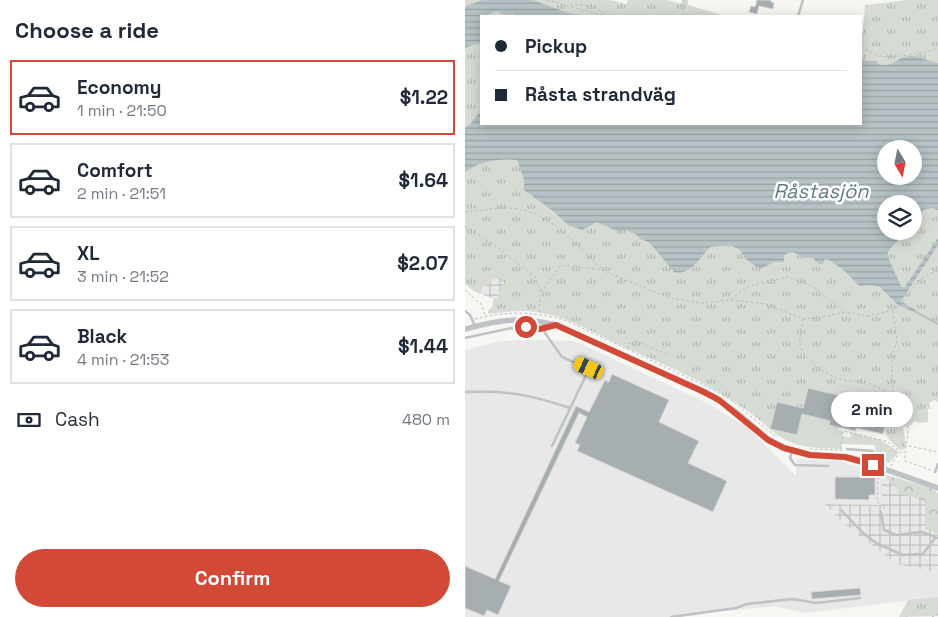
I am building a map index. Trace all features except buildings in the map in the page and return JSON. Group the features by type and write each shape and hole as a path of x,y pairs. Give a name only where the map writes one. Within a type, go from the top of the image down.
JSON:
{"street":[{"path":"465,329 510,319 527,319 556,325 719,400 768,440 792,452 845,457 938,488"}],"lane":[{"path":"798,15 803,0"},
{"path":"465,311 470,315 475,326"},
{"path":"465,338 511,328 544,328 556,325"},
{"path":"544,328 545,333 562,357 589,368 552,446"},
{"path":"465,392 494,391 521,394 570,408"},
{"path":"847,449 873,450 873,465"},
{"path":"792,452 790,458 795,465 829,466"},
{"path":"935,472 938,464"},
{"path":"841,510 876,543 903,555 923,554 936,538 922,532 896,535 884,530 881,512"},
{"path":"671,617 736,608 747,604 793,599 816,603 860,598"}],"path":[{"path":"547,0 603,15"},
{"path":"683,15 684,0"},
{"path":"567,5 593,6 606,15"},
{"path":"862,48 876,55 883,56 922,52 938,48"},
{"path":"465,212 509,208 532,212 554,224 602,270"},
{"path":"465,226 497,247 535,278 541,292 539,314"},
{"path":"541,292 561,265 602,270 669,298 703,303 730,300 766,304 803,319 846,312 869,316 892,310 899,306 917,282 928,274 938,271"},
{"path":"730,300 749,286 787,277 798,279 811,285 846,312"},
{"path":"465,290 482,305 489,323"},
{"path":"892,310 897,342 891,370 893,398"},
{"path":"803,319 800,344 802,351 818,368 832,377 848,381 865,381 893,398 905,418 909,430 905,461 935,472"},
{"path":"624,356 628,344 636,341 669,355"},
{"path":"841,450 843,430 886,440 901,452 905,452"},
{"path":"908,446 938,452"},
{"path":"891,466 901,452"},
{"path":"884,474 878,477 877,502 885,506"},
{"path":"932,617 938,614"}],"shaded area":[{"path":"494,278 504,282 497,300 481,294 482,288"},
{"path":"501,341 575,341 707,403 747,427 796,476 797,459 843,461 850,465 882,474 882,505 824,505 844,524 897,564 938,573 938,597 805,613 773,606 668,617 465,617 465,350"},
{"path":"882,474 934,489 938,494 938,573 897,564 844,524 824,504 882,505"}],"green space":[{"path":"465,0 610,0 626,4 628,0 667,0 681,4 682,0 688,0 688,5 722,15 480,15 480,125 862,125 862,31 865,5 908,0 938,0 938,402 934,400 929,403 931,409 928,409 928,422 919,423 914,421 911,425 903,427 905,449 900,450 886,434 885,427 889,407 808,388 803,408 777,402 770,429 718,391 573,322 552,315 528,311 488,314 494,298 497,299 504,282 494,278 482,288 481,294 465,284"},
{"path":"802,414 830,421 839,427 838,430 842,431 842,440 843,436 850,438 852,433 881,440 899,452 889,463 876,459 875,445 843,444 842,442 841,449 803,446 795,444 770,430 797,435"},
{"path":"882,474 934,489 938,494 938,533 925,529 925,501 902,494"},
{"path":"938,597 938,616 899,617 908,600"}],"water":[{"path":"482,0 533,0 571,14 582,15 506,15 496,11 489,15 480,15 480,44 465,48 465,7"},
{"name":"Råstasjön","path":"912,56 938,63 938,210 932,208 923,210 922,213 922,195 877,195 877,240 898,240 887,255 901,286 904,288 938,238 938,245 901,301 917,311 916,313 900,307 880,287 871,285 860,286 844,270 827,259 824,260 823,264 820,264 813,258 804,257 792,252 784,256 784,262 774,262 760,269 748,261 739,249 729,245 710,247 690,269 680,273 674,272 649,242 640,239 636,234 625,230 619,232 597,222 582,230 568,225 553,211 524,190 524,180 517,160 503,159 490,161 477,165 465,172 465,127 480,113 480,125 862,125 862,59 877,61 878,64 887,65 902,58"}],"waterway":[{"path":"916,312 938,324"}],"route":[{"path":"526,327 540,329 556,325 702,391 736,412 768,440 792,452 853,458 873,465"}]}
